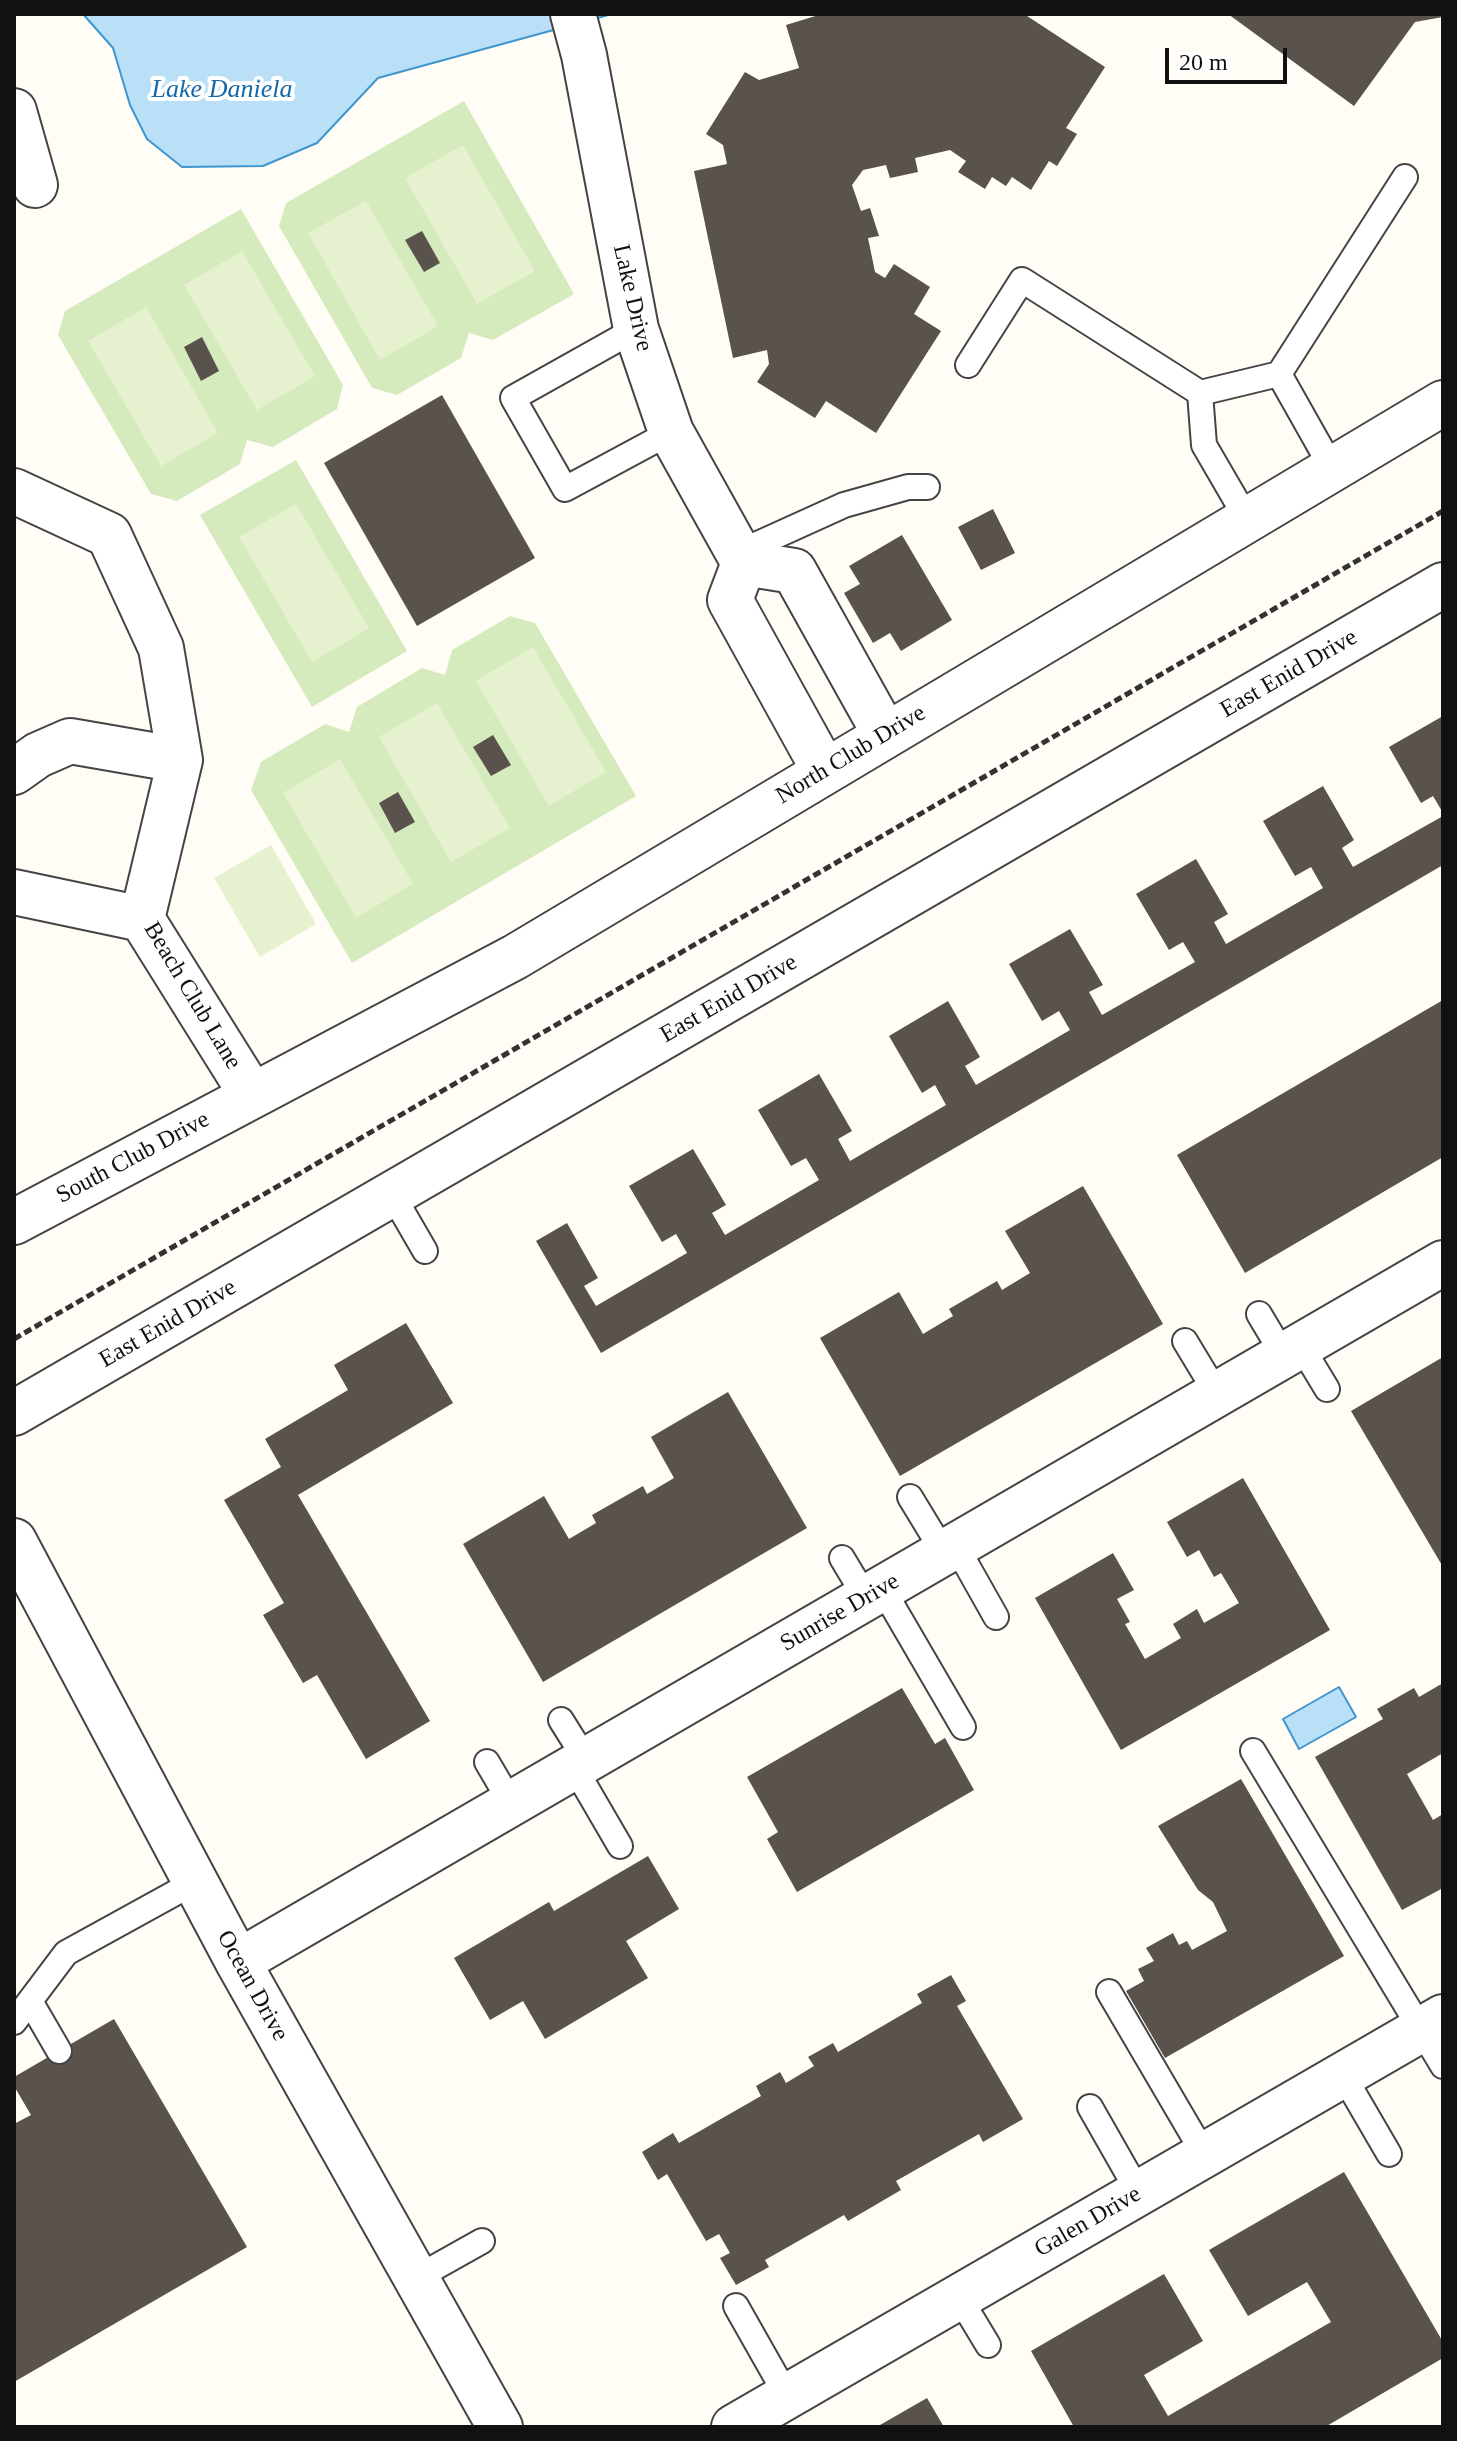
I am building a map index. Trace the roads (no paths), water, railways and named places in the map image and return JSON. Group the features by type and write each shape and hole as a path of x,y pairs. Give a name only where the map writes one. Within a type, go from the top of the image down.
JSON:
{"street":[{"name":"Lake Drive","path":"573,14 584,55 636,329 671,432 741,558"},
{"path":"14,111 35,185"},
{"name":"North Club Drive","path":"252,1095 515,957 1443,403"},
{"name":"Beach Club Lane","path":"14,491 109,535 161,648 180,760 142,919 252,1095"},
{"path":"824,770 730,600 741,558 794,571 885,734"},
{"name":"East Enid Drive","path":"14,1413 1443,585"},
{"path":"14,772 38,755 70,741 180,760"},
{"path":"14,892 142,919"},
{"name":"South Club Drive","path":"14,1222 252,1095"},
{"name":"Sunrise Drive","path":"238,1962 1443,1263"},
{"name":"Ocean Drive","path":"14,1541 238,1962 500,2427"},
{"name":"Galen Drive","path":"734,2427 1343,2075 1436,2038"}],"lane":[{"path":"968,365 1022,280 1200,393 1279,374 1405,177"},
{"path":"636,329 513,398 565,489 671,432"},
{"path":"1279,374 1332,468"},
{"path":"1200,393 1204,445 1247,519"},
{"path":"741,558 844,505 908,487 927,487"},
{"path":"392,1194 425,1251"},
{"path":"1259,1314 1327,1389"},
{"path":"1185,1341 1217,1394"},
{"path":"910,1497 996,1617"},
{"path":"842,1558 874,1593 963,1727"},
{"path":"561,1720 620,1846"},
{"path":"1253,1751 1436,2038"},
{"path":"487,1762 511,1803"},
{"path":"14,2022 66,1953 195,1882"},
{"path":"1109,1992 1204,2154"},
{"path":"30,2001 59,2051"},
{"path":"1343,2075 1389,2154"},
{"path":"1090,2107 1139,2193"},
{"path":"416,2278 482,2241"},
{"path":"959,2297 988,2345"},
{"path":"736,2306 787,2396"}],"water":[{"name":"Lake Daniela","path":"83,14 612,14 378,78 317,143 263,166 182,167 147,139 130,105 113,48"},
{"path":"1339,1687 1356,1717 1299,1749 1283,1719"}]}
